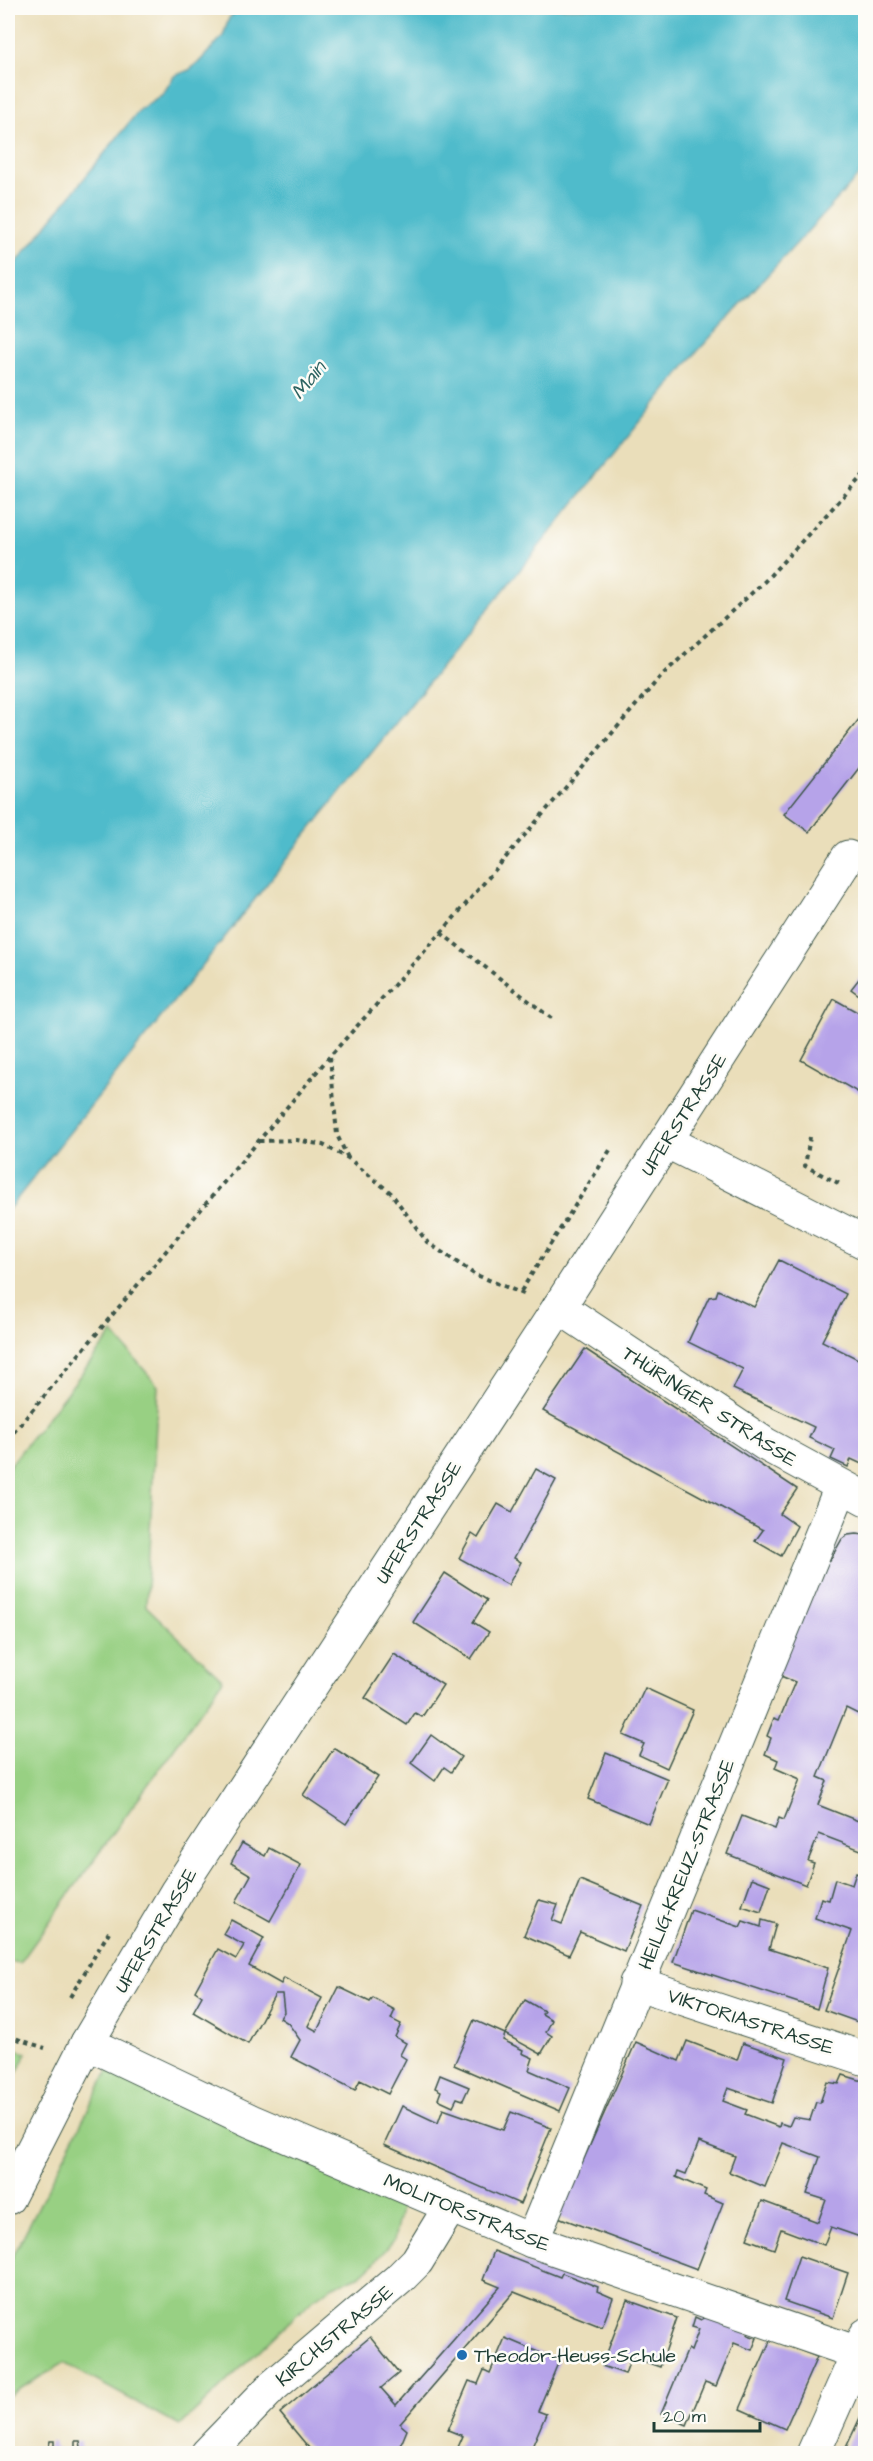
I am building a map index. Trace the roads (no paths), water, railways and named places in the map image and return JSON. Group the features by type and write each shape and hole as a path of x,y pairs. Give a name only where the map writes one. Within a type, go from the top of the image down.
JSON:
{"street":[{"name":"UFERSTRASSE","path":"8,2198 87,2043 177,1891 544,1302 666,1141 848,857"},
{"path":"666,1141 866,1243"},
{"name":"THÜRINGER STRASSE","path":"544,1302 765,1444 853,1493"},
{"name":"HEILIG-KREUZ-STRASSE","path":"532,2241 636,1983 853,1493"},
{"name":"VIKTORIASTRASSE","path":"636,1983 866,2059"},
{"name":"MOLITORSTRASSE","path":"87,2043 251,2121 532,2241 863,2341"},
{"name":"KIRCHSTRASSE","path":"207,2454 272,2387 417,2261 450,2207"},
{"path":"813,2454 863,2341"}],"water":[{"name":"Main","path":"241,8 865,8 865,169 696,353 352,777 8,1210 8,273 140,109 163,94 174,76 189,70 198,63 223,36 229,18"}],"place":[{"name":"Theodor-Heuss-Schule","path":"462,2355"}]}
